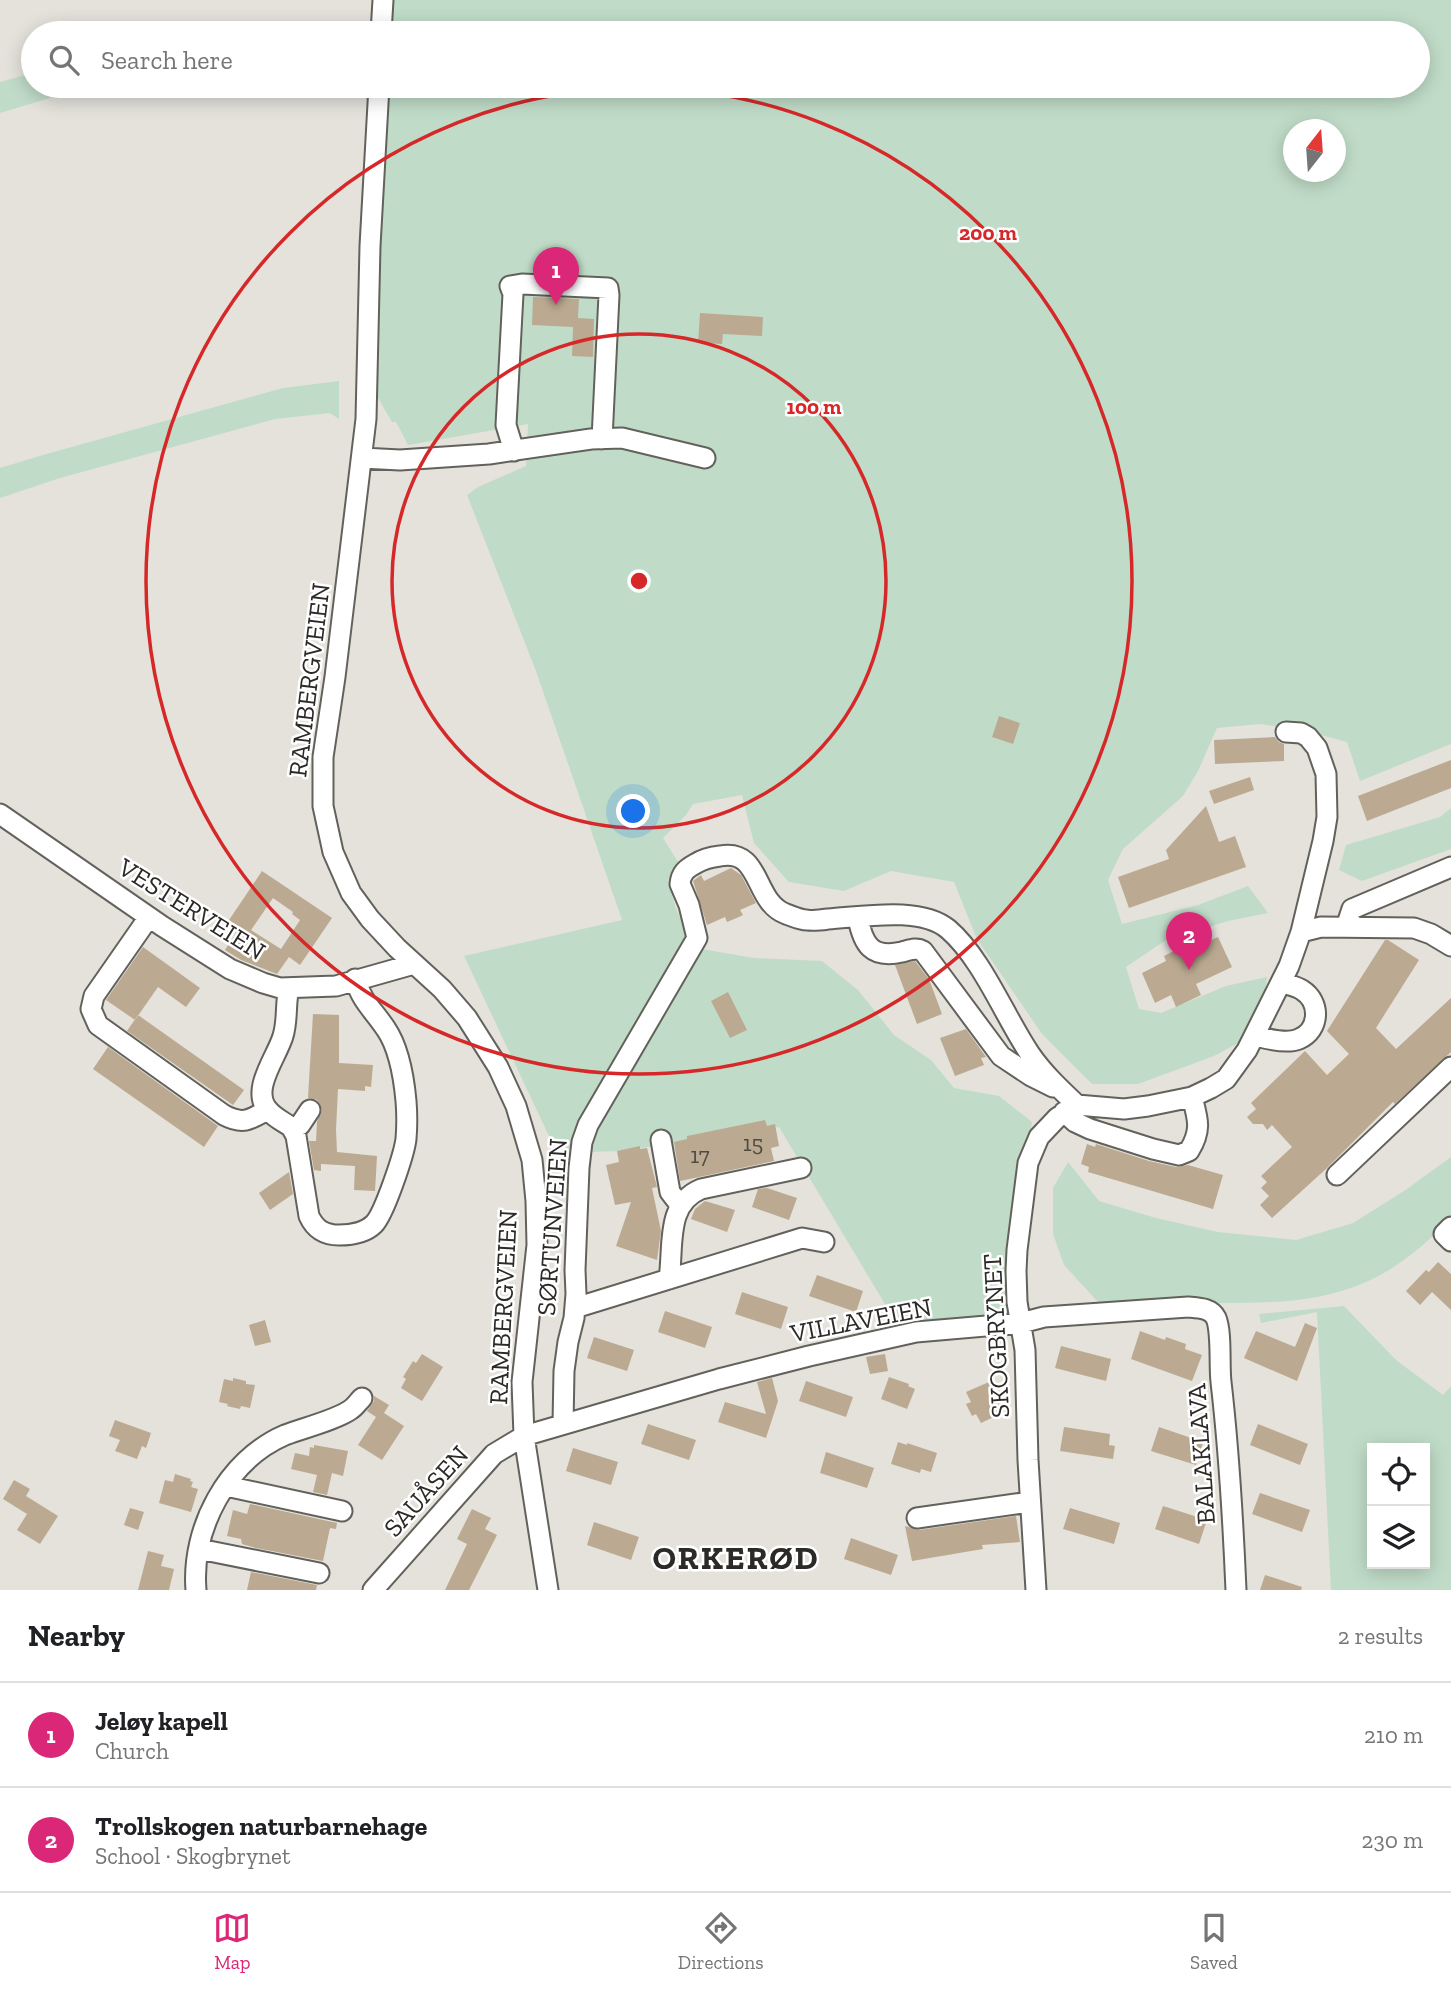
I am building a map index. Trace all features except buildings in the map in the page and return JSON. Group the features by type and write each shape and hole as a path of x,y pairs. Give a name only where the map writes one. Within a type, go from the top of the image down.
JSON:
{"street":[{"path":"382,21 383,0"},
{"name":"RAMBERGVEIEN","path":"378,98 370,246 368,373 362,458 323,757 323,806 333,852 351,893 370,919 442,989 467,1018 489,1050 516,1106 531,1160 536,1201 537,1245 522,1382 524,1436 548,1590"},
{"path":"514,451 506,425 513,294 510,286 522,284 608,288 602,439"},
{"path":"362,458 400,460 514,451 542,445 622,438 705,458"},
{"path":"1071,1109 1124,1109 1192,1097 1226,1079 1256,1035 1301,932 1324,841 1326,774 1317,748 1301,733 1286,732"},
{"name":"VESTERVEIEN","path":"0,814 149,917 230,969 262,984 280,988 336,986 414,964"},
{"name":"SØRTUNVEIEN","path":"563,1424 564,1371 575,1308 579,1168 585,1132 697,938 696,925 680,884 684,871 698,862 736,855 748,862 771,904 778,910 807,920 858,918"},
{"path":"1346,927 1352,909 1451,867"},
{"path":"1058,1087 1045,1084 1001,1055 923,951 917,948 887,955 876,952 861,937 858,918 918,916 946,928 970,955 1031,1055 1058,1087 1075,1122 1153,1149 1179,1155 1189,1151 1199,1127 1192,1097"},
{"path":"149,917 94,996 91,1009 99,1025 235,1121 250,1120 267,1110"},
{"path":"1301,932 1321,927 1415,928 1451,946"},
{"path":"289,988 284,1034 263,1083 263,1099 267,1110 291,1127 296,1136 309,1216 313,1224 320,1231 340,1235 361,1232 373,1226 381,1215 406,1141 406,1100 399,1062 387,1030 360,994 355,979"},
{"path":"1256,1035 1298,1040 1315,1025 1317,1016 1314,1002 1303,990 1281,982"},
{"path":"1337,1175 1451,1067"},
{"name":"SKOGBRYNET","path":"1036,1590 1025,1350 1017,1303 1016,1261 1028,1163 1039,1137 1071,1109"},
{"path":"291,1127 300,1125 310,1110"},
{"path":"661,1140 670,1192 680,1205"},
{"path":"668,1279 675,1223 680,1205 688,1195 701,1189 801,1168"},
{"path":"1451,1227 1444,1234 1451,1241"},
{"path":"575,1308 802,1238 824,1242"},
{"name":"VILLAVEIEN","path":"524,1436 719,1379 916,1332 1021,1323 1044,1317 1188,1307 1206,1309 1215,1315"},
{"name":"BALAKLAVA","path":"1215,1315 1230,1468 1236,1590"},
{"path":"196,1590 195,1576 205,1522 235,1474 270,1443 341,1415 362,1398"},
{"name":"SAUÅSEN","path":"373,1590 494,1454 524,1436"},
{"path":"226,1486 342,1511"},
{"path":"917,1518 1030,1502"},
{"path":"199,1549 319,1573"}],"green space":[{"path":"391,0 1451,0 1451,744 1360,781 1347,742 1302,730 1260,724 1217,728 1198,771 1183,796 1123,849 1108,880 1122,924 1198,905 1248,886 1268,913 1228,921 1166,940 1126,967 1139,1009 1161,1013 1226,986 1267,977 1263,1007 1255,1034 1214,1056 1138,1084 1092,1084 1042,1034 977,939 954,882 891,871 844,891 789,882 754,843 742,795 693,804 663,838 678,862 668,880 676,909 696,948 754,958 822,961 858,990 894,1035 931,1060 954,1088 999,1096 1032,1122 1014,1244 1007,1318 904,1336 779,1127 622,1151 557,1153 464,956 622,920 536,671 467,495 478,487 526,466 528,424 408,445 396,422 392,422 378,398 386,98 1430,98 1430,21 390,21"},
{"path":"21,76 21,98 50,98 0,113 0,82"},
{"path":"339,381 339,419 330,413 275,419 60,478 0,498 0,468 283,388"},
{"path":"1451,808 1451,849 1362,881 1339,870 1346,845 1440,817"},
{"path":"1451,1157 1451,1219 1429,1240 1389,1270 1368,1281 1325,1295 1258,1303 1099,1303 1064,1265 1053,1234 1053,1188 1068,1162 1099,1201 1218,1232 1296,1240 1353,1223"},
{"path":"1344,1306 1396,1360 1443,1395 1451,1386 1451,1590 1331,1590 1317,1312 1261,1323 1259,1314"}],"place":[{"name":"Jeløy kapell","path":"556,305"},
{"name":"Trollskogen naturbarnehage","path":"1189,970"}],"district":[{"name":"ORKERØD","path":"736,1557"}]}
